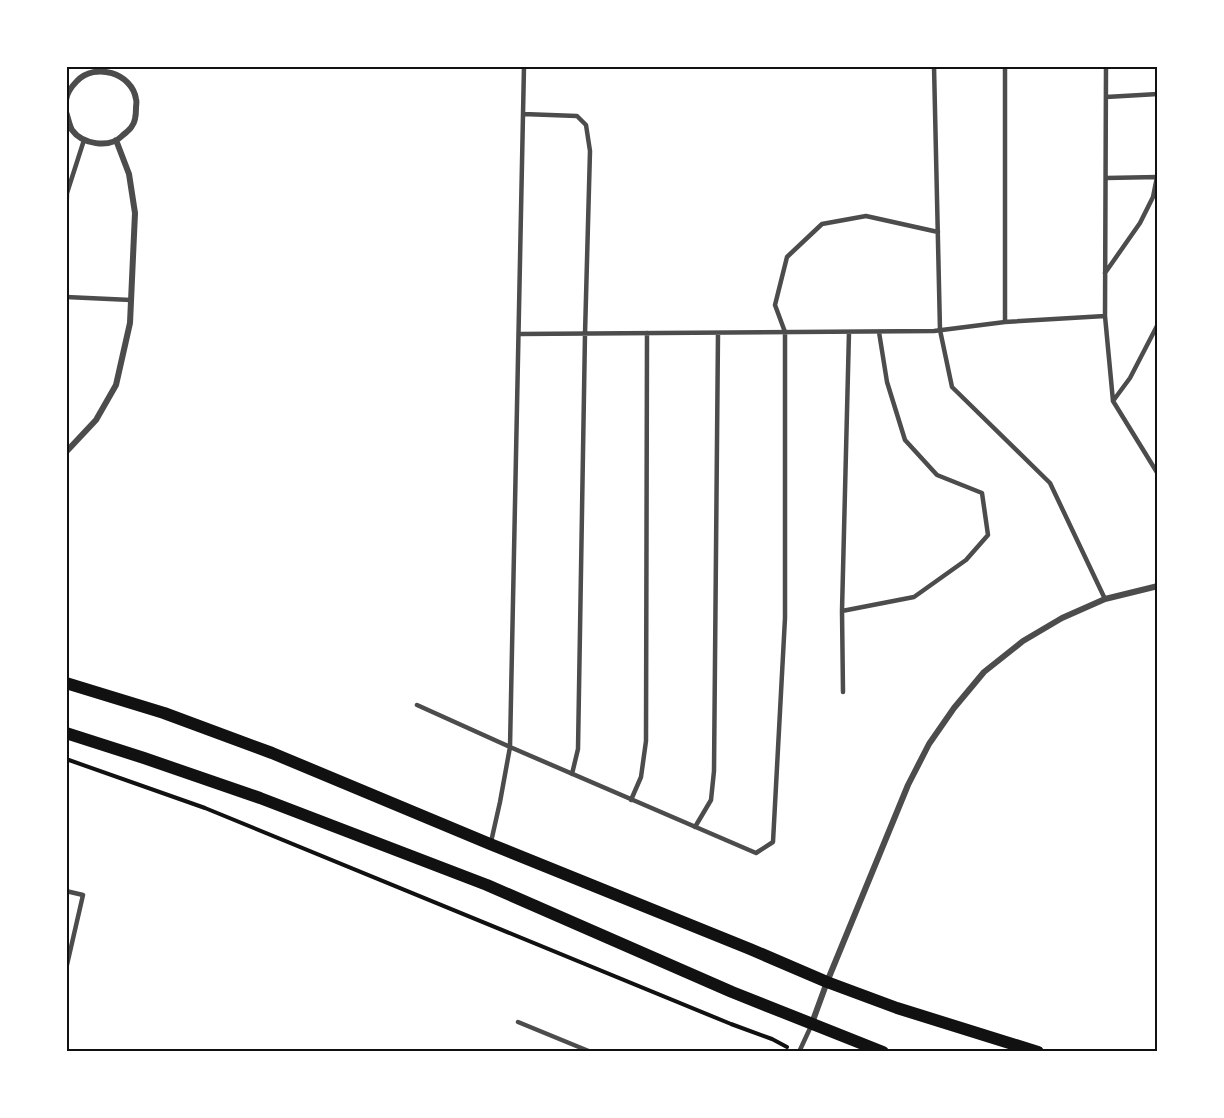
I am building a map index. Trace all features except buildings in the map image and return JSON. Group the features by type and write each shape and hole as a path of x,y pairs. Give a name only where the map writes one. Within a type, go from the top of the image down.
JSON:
{"main road":[{"path":"66,683 164,712 272,753 827,982 897,1008 1038,1052"},
{"path":"66,733 260,798 487,885 732,992 883,1052"}],"street":[{"path":"66,100 69,89 80,77 94,71 104,71 118,75 130,85 136,98 136,119 119,139 108,143 93,143 84,140 72,130 66,112"},
{"path":"66,452 96,420 116,385 130,323 135,213 129,174 116,140"},
{"path":"812,1024 908,785 929,744 954,708 984,672 1023,641 1062,618 1105,599 1158,586"}],"lane":[{"path":"490,844 510,747 524,66"},
{"path":"934,66 940,330 952,387 1050,483 1105,599"},
{"path":"1005,66 1005,322"},
{"path":"1106,66 1105,316 1113,401 1158,474"},
{"path":"1106,96 1158,94"},
{"path":"523,114 577,116 586,125 590,151 578,749 572,774"},
{"path":"66,228 67,193 84,140"},
{"path":"1105,273 1140,223 1153,197 1157,177 1106,178"},
{"path":"417,705 756,853 773,842 785,618 785,332 775,305 787,257 822,224 866,216 938,232"},
{"path":"66,297 131,300"},
{"path":"519,334 879,332 940,330 1005,322 1105,316"},
{"path":"1113,401 1130,378 1158,324"},
{"path":"843,692 842,611 849,332"},
{"path":"842,611 914,597 966,560 988,535 982,493 937,475 905,440 887,382 879,332"},
{"path":"631,800 641,777 646,741 647,333"},
{"path":"695,827 711,800 714,771 718,333"},
{"path":"66,891 83,895 66,969"},
{"path":"518,1022 591,1052"},
{"path":"800,1052 812,1024"}],"path":[{"path":"66,759 205,808 772,1039 788,1048"}]}
